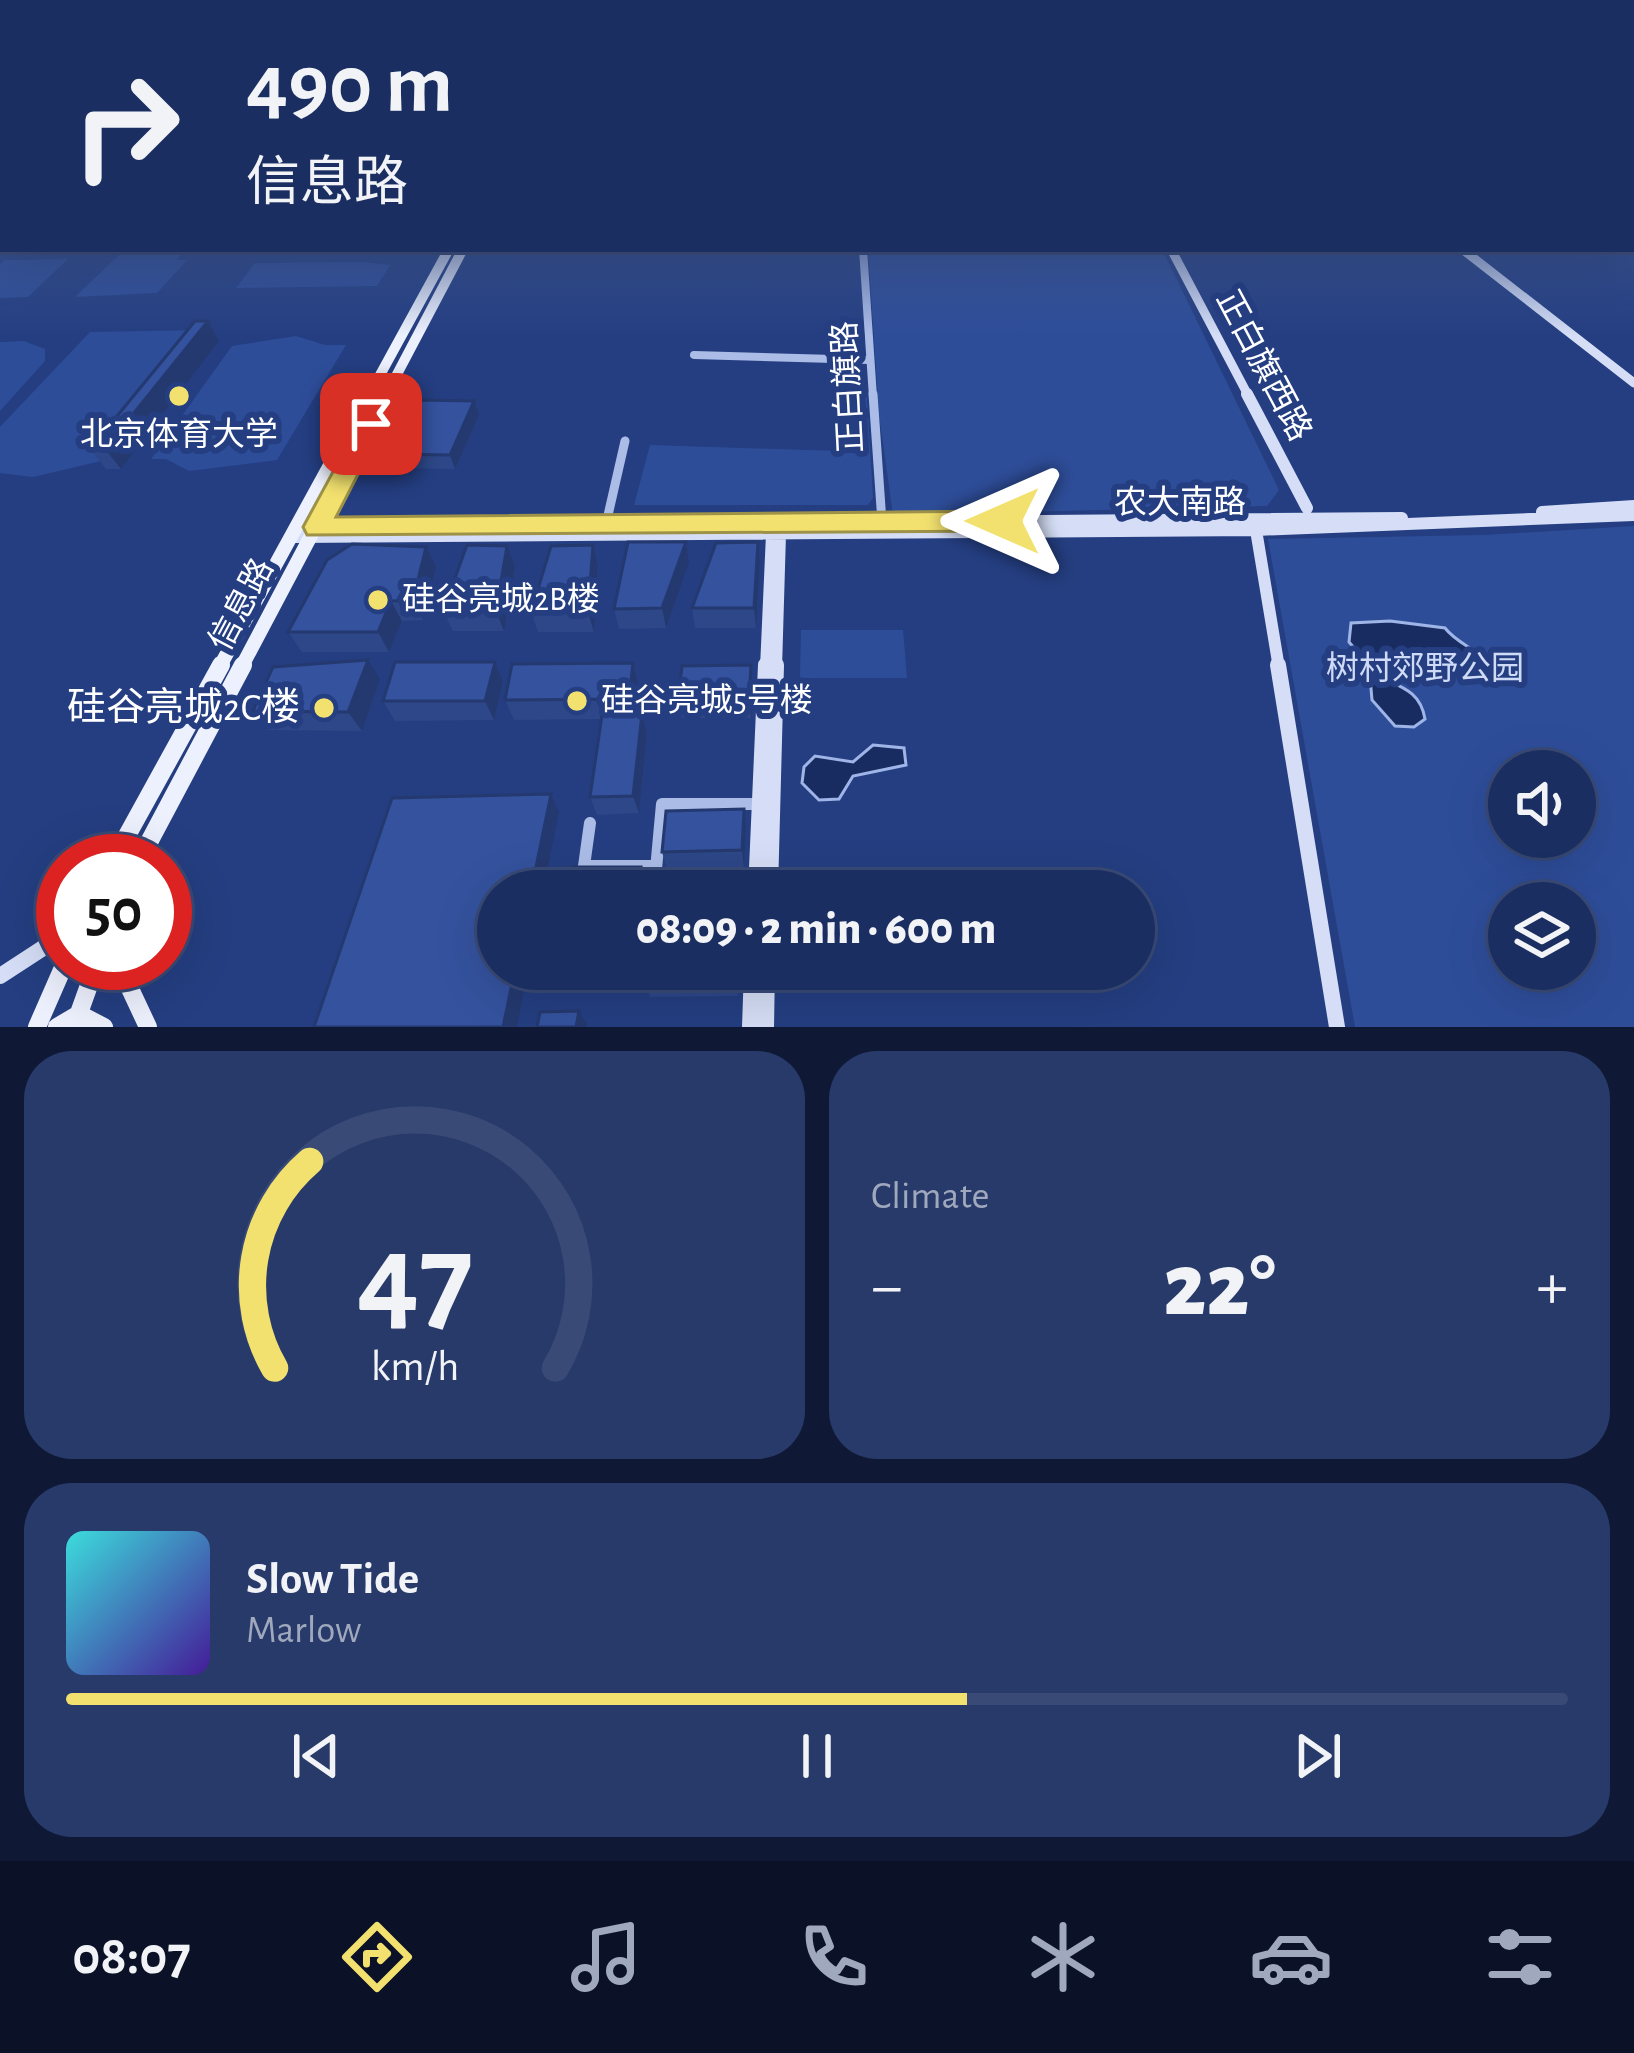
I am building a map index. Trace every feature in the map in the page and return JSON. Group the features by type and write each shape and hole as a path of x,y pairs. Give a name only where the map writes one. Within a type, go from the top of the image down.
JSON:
{"main road":[{"name":"信息路","path":"153,834 447,252"},
{"name":"信息路","path":"129,834 461,252"},
{"name":"正白旗西路","path":"1173,252 1307,508"},
{"path":"1466,252 1634,380"},
{"path":"1475,252 1634,380"},
{"name":"农大南路","path":"305,532 606,524 1424,518 1634,510"},
{"name":"农大南路","path":"305,532 1256,530 1634,510"},
{"path":"1256,530 1337,1027"},
{"path":"757,870 776,534"},
{"path":"770,870 776,534"},
{"path":"0,976 36,953"},
{"path":"37,1027 53,990"},
{"path":"76,1020 88,990"},
{"path":"131,990 148,1027"},
{"path":"749,1027 751,990"},
{"path":"766,1027 767,990"},
{"path":"57,1027 76,1020 104,1027"}],"street":[{"name":"正白旗路","path":"863,252 882,522"},
{"path":"694,355 869,360"},
{"path":"606,524 625,441"},
{"path":"656,870 662,804 760,804"},
{"path":"590,823 584,866 656,866"}],"green space":[{"path":"868,252 1163,252 1279,490 1267,506 893,515 879,414"},
{"path":"119,255 180,255 177,260 187,260 157,293 75,297"},
{"path":"68,259 28,297 0,298 0,264 5,260"},
{"path":"255,263 390,265 377,286 236,288"},
{"path":"207,330 101,461 33,477 0,473 0,427 90,332"},
{"path":"296,336 325,345 346,345 277,460 189,471 166,459 151,459 232,346"},
{"path":"24,341 45,349 45,361 0,411 0,342"},
{"path":"866,382 873,498 868,505 634,505 650,445 838,451"},
{"name":"树村郊野公园","path":"1634,526 1634,1027 1355,1027 1268,539 1485,535"},
{"path":"801,630 903,630 907,678 800,678"}],"shaded area":[{"path":"1390,621 1445,628 1491,667 1483,675 1415,655 1377,659 1387,680 1412,694 1423,711 1425,719 1414,727 1395,726 1372,700 1369,665 1349,642 1351,623"},
{"path":"873,745 904,748 906,765 853,776 839,799 819,800 802,783 804,767 815,756 853,762"}],"building":[{"path":"195,321 208,321 105,449 90,449"},
{"path":"419,400 474,401 450,455 391,454"},
{"path":"628,542 686,542 662,608 614,609"},
{"path":"758,542 754,608 692,608 716,543"},
{"path":"352,544 426,547 413,600 391,601 378,632 288,632 327,560"},
{"path":"467,545 507,546 496,611 443,611"},
{"path":"593,545 588,612 531,612 551,546"},
{"path":"368,660 348,712 253,711 273,667"},
{"path":"395,662 495,662 485,701 383,701"},
{"path":"633,663 629,699 505,700 512,664"},
{"path":"751,665 749,698 678,699 682,666"},
{"path":"642,714 633,796 590,797 602,715"},
{"path":"551,794 535,870 477,870 477,990 511,990 503,1027 314,1027 392,798"},
{"path":"744,809 742,850 662,852 666,811"},
{"path":"573,867 641,867 641,870"},
{"path":"579,1011 576,1027 537,1027 540,1012"}],"place":[{"name":"北京体育大学","path":"179,396"},
{"name":"硅谷亮城2B楼","path":"378,600"},
{"name":"硅谷亮城5号楼","path":"577,701"},
{"name":"硅谷亮城2C楼","path":"324,708"}],"route":[{"path":"371,424 317,527 1003,521"}]}
